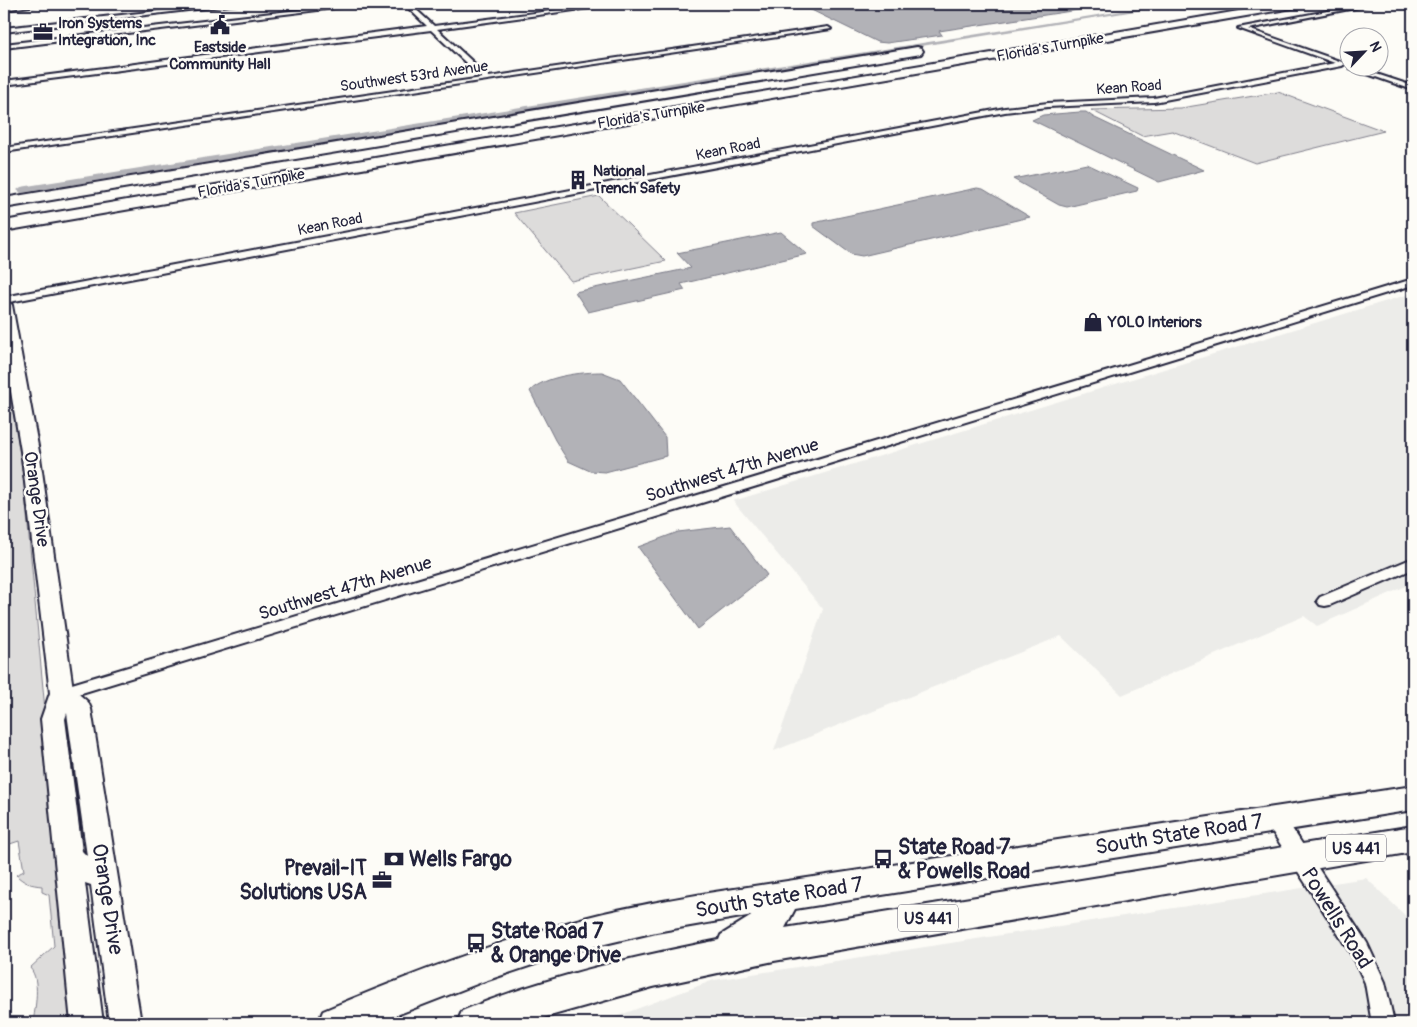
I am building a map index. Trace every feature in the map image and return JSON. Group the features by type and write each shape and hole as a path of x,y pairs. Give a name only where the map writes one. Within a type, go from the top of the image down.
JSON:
{"highway":[{"name":"Florida's Turnpike","path":"4,226 299,170 1248,4"},
{"name":"Florida's Turnpike","path":"4,215 670,113 1298,4"},
{"path":"1276,8 1306,4"},
{"path":"1191,13 1206,7"},
{"path":"4,203 932,49"},
{"path":"4,241 298,188 670,113"}],"main road":[{"name":"South State Road 7","path":"336,1023 429,985 572,937 635,922 785,896 1413,798"},
{"name":"US 441","path":"475,1023 543,1000 634,974 714,956 835,934 1413,839"},
{"path":"714,956 749,938 766,926 778,912 785,896"}],"street":[{"path":"4,8 40,4"},
{"path":"4,30 209,5 235,4"},
{"path":"4,46 364,4"},
{"path":"410,4 486,79"},
{"path":"4,83 615,4"},
{"path":"1340,63 1240,28 1372,4"},
{"path":"209,5 218,21"},
{"name":"Southwest 53rd Avenue","path":"4,150 828,28"},
{"name":"Kean Road","path":"4,300 1005,110 1048,105 1154,100 1340,67"},
{"path":"1383,78 1412,88"},
{"name":"Southwest 47th Avenue","path":"62,693 1413,282"},
{"name":"Orange Drive","path":"4,305 31,457 62,693 53,719 88,1023"},
{"path":"1325,602 1413,563"},
{"name":"Orange Drive","path":"62,693 79,709 125,1023"},
{"name":"Powells Road","path":"1275,819 1360,950 1375,982 1384,1021"},
{"path":"68,856 80,869 104,876"}],"shaded area":[{"path":"799,4 1118,4 939,31 942,35 887,43 877,42"},
{"path":"1278,92 1384,131 1255,163 1172,131 1142,136 1091,110 1181,108"},
{"path":"1086,112 1204,170 1159,182 1032,120 1043,115"},
{"path":"1087,164 1138,188 1137,191 1067,207 1059,205 1013,179"},
{"path":"977,188 983,189 1030,217 862,256 851,254 813,226 813,223"},
{"path":"599,196 666,261 571,281 514,213"},
{"path":"781,232 807,254 681,284 685,290 588,312 575,292 691,268 677,253"},
{"path":"1413,293 1413,583 1317,626 1304,616 1122,695 1061,636 774,751 823,609 733,501"},
{"path":"4,369 16,427 24,483 74,1023 33,1023 36,987 30,968 54,946 49,895 42,892 42,886 28,883 16,875 24,871 19,841 7,845 4,764"},
{"path":"602,372 620,379 665,437 666,456 605,472 590,471 568,461 530,391 536,386 554,378"},
{"path":"730,526 767,575 698,629 638,547 678,532"},
{"path":"1366,878 1413,923 1413,1023 599,1023 714,980"}],"waterway":[{"path":"21,190 1175,4"}],"place":[{"name":"Eastside Community Hall","path":"220,25"},
{"name":"Iron Systems Integration, Inc","path":"43,32"},
{"name":"National Trench Safety","path":"578,180"},
{"name":"YOLO Interiors","path":"1093,322"},
{"name":"Wells Fargo","path":"394,859"},
{"name":"State Road 7 & Powells Road","path":"883,859"},
{"name":"Prevail-IT Solutions USA","path":"382,880"},
{"name":"State Road 7 & Orange Drive","path":"476,943"}]}
